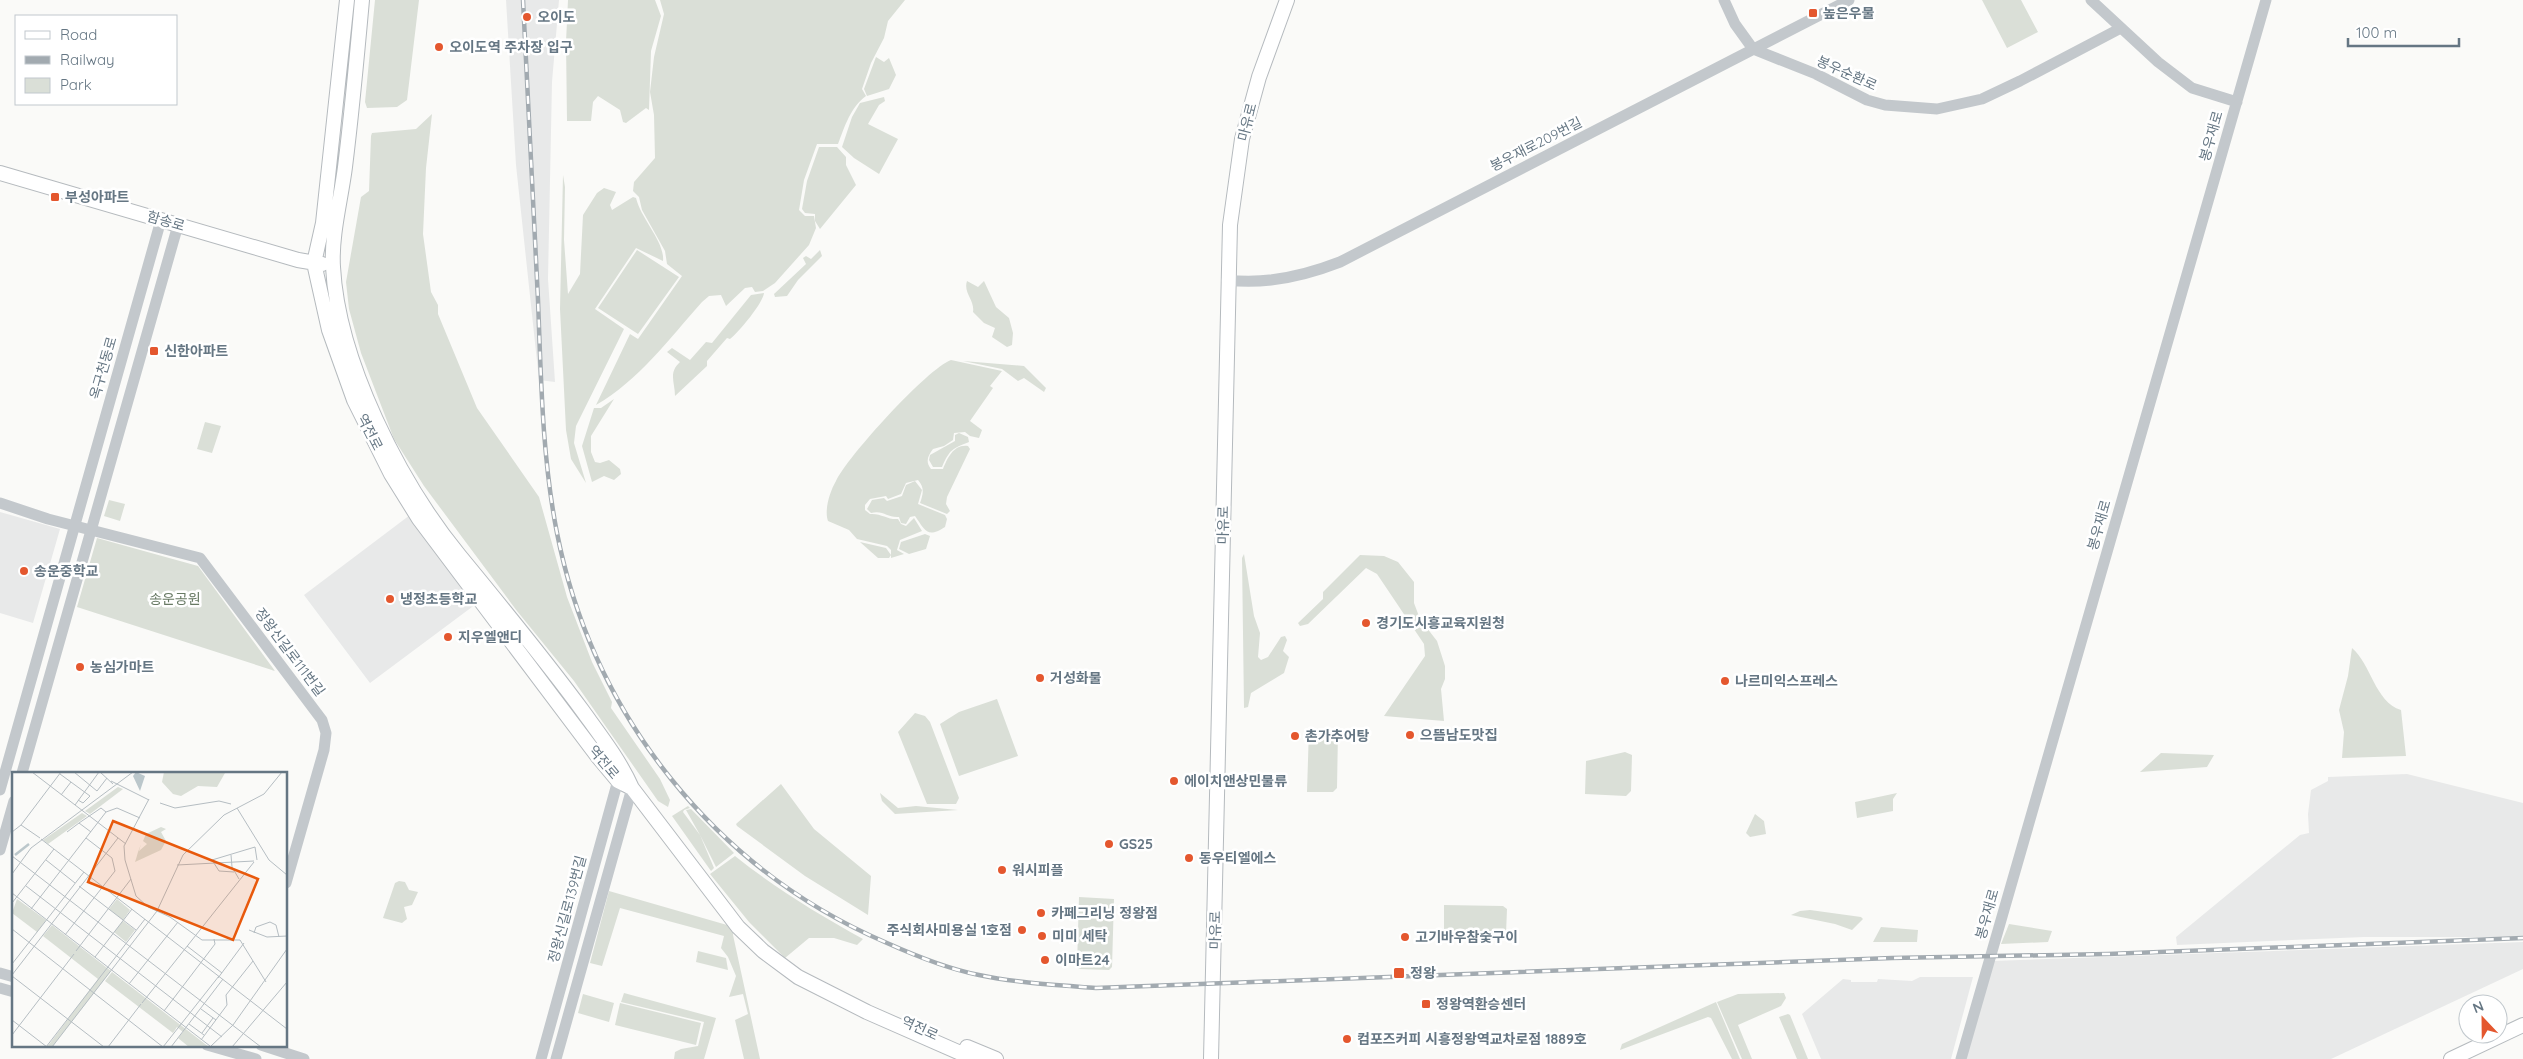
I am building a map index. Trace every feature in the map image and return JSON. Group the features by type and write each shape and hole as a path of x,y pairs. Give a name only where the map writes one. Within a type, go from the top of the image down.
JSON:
{"main road":[{"name":"역전로","path":"347,0 323,223 314,263 329,330 354,400 391,474 419,519 618,780 632,788"},
{"name":"역전로","path":"362,0 351,117 332,266 340,315 359,379 380,428 419,499 452,546 543,657 623,767 632,788 738,927 763,951 798,976 867,1012 974,1059"},
{"name":"마유로","path":"1211,1059 1221,664 1227,280 1230,225 1242,139 1259,77 1288,0"},
{"name":"함송로","path":"0,173 178,225 314,263 332,266"},
{"name":"역전로","path":"844,999 859,1000 950,1041 996,1059"},
{"path":"2451,1059 2523,1025"},
{"path":"2466,1059 2523,1031"}],"street":[{"path":"1724,0 1734,24 1753,49"},
{"name":"봉우재로209번길","path":"1227,280 1264,281 1310,274 1340,262 1849,0"},
{"path":"2091,0 2158,62 2192,88 2237,102"},
{"name":"봉우재로","path":"1961,1059 2266,0"},
{"name":"봉우순환로","path":"1753,49 1816,74 1867,100 1885,105 1937,109 1982,99 2122,28"},
{"name":"옥구천동로","path":"0,790 161,220"},
{"path":"22,772 178,225"},
{"path":"0,503 48,519 91,528"},
{"name":"정왕신길로111번길","path":"91,528 200,558 322,720 326,733 324,750 288,876"},
{"name":"정왕신길로139번길","path":"541,1059 623,767"},
{"path":"556,1059 632,788"},
{"path":"0,850 12,808"},
{"path":"211,1046 256,1059"},
{"path":"264,1046 304,1059"}],"shaded area":[{"path":"506,0 559,0 552,82 548,279 555,382 539,380 516,165"},
{"name":"송운중학교","path":"0,512 60,529 33,623 0,613"},
{"name":"냉정초등학교","path":"410,515 476,604 370,683 304,595"},
{"path":"2407,774 2523,803 2523,937 2364,937 2177,945 2176,937 2300,835 2309,833 2308,814 2311,790 2328,781 2328,777"},
{"path":"2523,942 2523,969 2470,994 2458,994 2458,999 2331,1059 1965,1059 1992,961"},
{"path":"1920,977 1973,977 1951,1059 1821,1059 1802,1014 1843,979 1851,980 1851,982 1877,982 1878,979 1912,981"}],"green space":[{"path":"375,0 419,0 407,100 397,107 367,108 365,102"},
{"path":"568,0 655,0 661,16 651,51 649,110 646,108 626,123 623,122 620,110 598,96 593,102 591,121 567,121 566,42"},
{"path":"660,0 905,0 888,21 884,38 871,63 862,89 866,96 852,112 838,144 817,144 804,180 799,210 805,216 814,216 816,228 809,245 775,283 763,291 755,292 752,287 745,288 726,306 721,295 709,296 640,371 612,395 596,405 630,334 638,339 682,276 667,264 665,251 642,210 639,197 633,191 634,182 655,158 654,115 650,92 654,57 664,14"},
{"path":"1982,0 2021,0 2038,32 2007,48"},
{"path":"876,57 884,62 889,58 896,75 889,89 867,96 864,89"},
{"path":"884,97 885,101 879,105 868,124 898,139 879,174 854,158 842,147 852,117 860,103"},
{"path":"432,114 426,168 423,234 431,292 438,305 438,314 477,408 539,497 567,597 592,662 612,702 611,708 660,779 670,800 668,807 658,801 574,681 517,611 424,486 394,439 361,353 349,309 346,282 361,197 369,191 371,136 372,133 416,129"},
{"path":"819,147 837,147 846,157 846,165 856,185 820,229 815,221 815,214 805,213 802,209 807,181"},
{"path":"563,175 565,187 564,240 568,294 580,274 583,215 597,193 604,188 616,192 610,205 612,210 633,197 636,198 657,238 663,254 663,261 636,248 595,309 624,329 576,426 574,443 586,483 571,459 566,430 560,309"},
{"path":"637,250 679,277 638,334 598,308"},
{"path":"820,250 822,256 798,280 787,296 775,297 774,294 806,264 803,258 806,256 811,259"},
{"path":"967,281 978,287 984,281 996,307 1009,318 1013,333 1012,345 1007,347 992,337 995,328 984,323 973,312 966,285"},
{"path":"764,293 760,303 744,324 730,339 727,338 707,361 707,366 675,396 673,374 680,362 667,352 672,348 690,360 706,342 712,343 751,295"},
{"path":"951,360 1002,371 990,386 993,388 970,421 982,430 979,438 970,436 965,432 954,433 953,440 944,446 933,449 929,456 928,463 931,469 943,469 949,456 955,449 968,446 970,449 947,497 946,504 950,511 947,514 920,503 923,491 918,480 906,483 901,494 888,499 886,496 870,499 865,505 865,510 870,514 898,519 901,524 906,526 914,518 922,531 900,540 897,550 904,554 891,558 891,550 887,546 857,539 849,530 828,521 827,506 830,495 843,469 871,434 907,395"},
{"path":"963,361 1024,366 1046,388 1044,392 1024,378 1018,381 1002,369"},
{"path":"614,399 591,436 591,452 595,462 600,463 609,460 620,469 621,474 614,480 604,476 592,482 582,446 594,408 601,408"},
{"path":"205,422 221,426 212,453 197,449"},
{"path":"959,433 968,437 969,442 952,450 942,467 933,467 929,460 930,455 955,441 955,435"},
{"path":"915,481 922,490 918,504 945,515 947,519 945,527 939,531 927,531 915,516 910,517 906,524 901,523 899,517 879,512 871,513 867,509 872,500 884,498 887,501 902,496 906,485"},
{"path":"109,500 125,504 120,521 104,516"},
{"path":"925,534 930,536 926,549 909,554 899,549 901,542"},
{"name":"송운공원","path":"97,538 198,566 275,671 77,607"},
{"path":"860,542 886,548 891,555 889,558 878,558"},
{"path":"1244,554 1254,616 1260,633 1258,657 1261,660 1268,657 1281,637 1285,636 1287,640 1283,651 1289,657 1284,673 1251,693 1248,707 1244,708 1242,558"},
{"path":"1360,555 1384,556 1398,562 1414,582 1414,603 1420,619 1437,641 1445,666 1445,679 1441,689 1444,721 1384,716 1425,656 1424,644 1377,574 1366,568 1308,624 1300,626 1298,623 1323,599 1323,592"},
{"path":"2352,648 2364,663 2385,699 2392,706 2401,710 2406,756 2342,758 2344,732 2339,710 2348,676"},
{"path":"997,699 1018,756 959,776 940,724 959,712"},
{"path":"915,713 925,716 930,722 959,798 956,804 927,804 898,732"},
{"path":"1309,728 1335,729 1338,732 1337,788 1333,792 1307,792"},
{"path":"1625,752 1632,755 1631,791 1626,796 1585,794 1586,761"},
{"path":"2161,753 2214,755 2207,767 2140,772"},
{"path":"781,784 814,829 871,876 868,915 805,876 737,826 736,824"},
{"path":"880,793 898,808 916,806 958,810 895,814 882,801"},
{"path":"1897,793 1893,799 1893,811 1857,818 1855,802"},
{"path":"688,806 690,808 683,812 700,835 714,868 711,871 672,816"},
{"path":"691,809 734,853 716,867 686,810"},
{"path":"1755,814 1764,821 1766,834 1750,837 1746,833"},
{"path":"735,856 797,900 863,939 857,945 834,938 809,938 785,958 749,922 710,874"},
{"path":"399,881 405,882 409,890 418,892 412,905 404,907 407,919 402,923 383,918 395,883"},
{"path":"609,891 734,927 733,935 760,1059 744,1059 735,1020 748,1014 743,994 729,997 736,976 728,957 721,948 724,936 620,908 602,966 590,963"},
{"path":"1079,897 1114,899 1112,967 1109,970 1079,969 1077,966"},
{"path":"1444,905 1503,906 1507,909 1506,934 1503,938 1444,937"},
{"path":"1810,910 1861,917 1863,919 1852,930 1835,924 1791,915 1800,911"},
{"path":"2009,924 2052,931 2048,942 2001,944"},
{"path":"1881,927 1918,930 1917,942 1873,942"},
{"path":"698,951 726,958 728,970 696,962"},
{"path":"624,993 716,1018 704,1059 674,1059 675,1052 698,1046 704,1022 621,1002"},
{"path":"1784,993 1786,998 1781,1006 1738,1025 1752,1059 1742,1059 1717,1002 1738,994"},
{"path":"583,994 614,1003 609,1022 578,1013"},
{"path":"1716,1002 1740,1059 1732,1059 1711,1018 1708,1017 1620,1050 1622,1044"},
{"path":"620,1003 701,1023 696,1045 615,1025"},
{"path":"1788,1014 1808,1059 1797,1059 1779,1017"}],"railway":[{"path":"523,0 545,446 557,533 575,600 600,664 632,724 671,779 717,829 768,874 825,912 887,943 932,962 979,975 1022,982 1096,988 1892,958 2108,954 2523,938"}],"place":[{"name":"높은우물","path":"1813,13"},
{"name":"오이도","path":"527,17"},
{"name":"오이도역 주차장 입구","path":"439,47"},
{"name":"부성아파트","path":"55,197"},
{"name":"신한아파트","path":"154,351"},
{"name":"송운중학교","path":"24,571"},
{"name":"냉정초등학교","path":"390,599"},
{"name":"경기도시흥교육지원청","path":"1366,623"},
{"name":"지우엘앤디","path":"448,637"},
{"name":"농심가마트","path":"80,667"},
{"name":"거성화물","path":"1040,678"},
{"name":"나르미익스프레스","path":"1725,681"},
{"name":"으뜸남도맛집","path":"1410,735"},
{"name":"촌가추어탕","path":"1295,736"},
{"name":"에이치앤상민물류","path":"1174,781"},
{"name":"GS25","path":"1109,844"},
{"name":"동우티엘에스","path":"1189,858"},
{"name":"워시피플","path":"1002,870"},
{"name":"카페그리닝 정왕점","path":"1041,913"},
{"name":"주식회사미용실 1호점","path":"1022,930"},
{"name":"미미 세탁","path":"1042,936"},
{"name":"고기바우참숯구이","path":"1405,937"},
{"name":"이마트24","path":"1045,960"},
{"name":"정왕","path":"1399,973"},
{"name":"정왕역환승센터","path":"1426,1004"},
{"name":"컴포즈커피 시흥정왕역교차로점 1889호","path":"1347,1039"}]}
